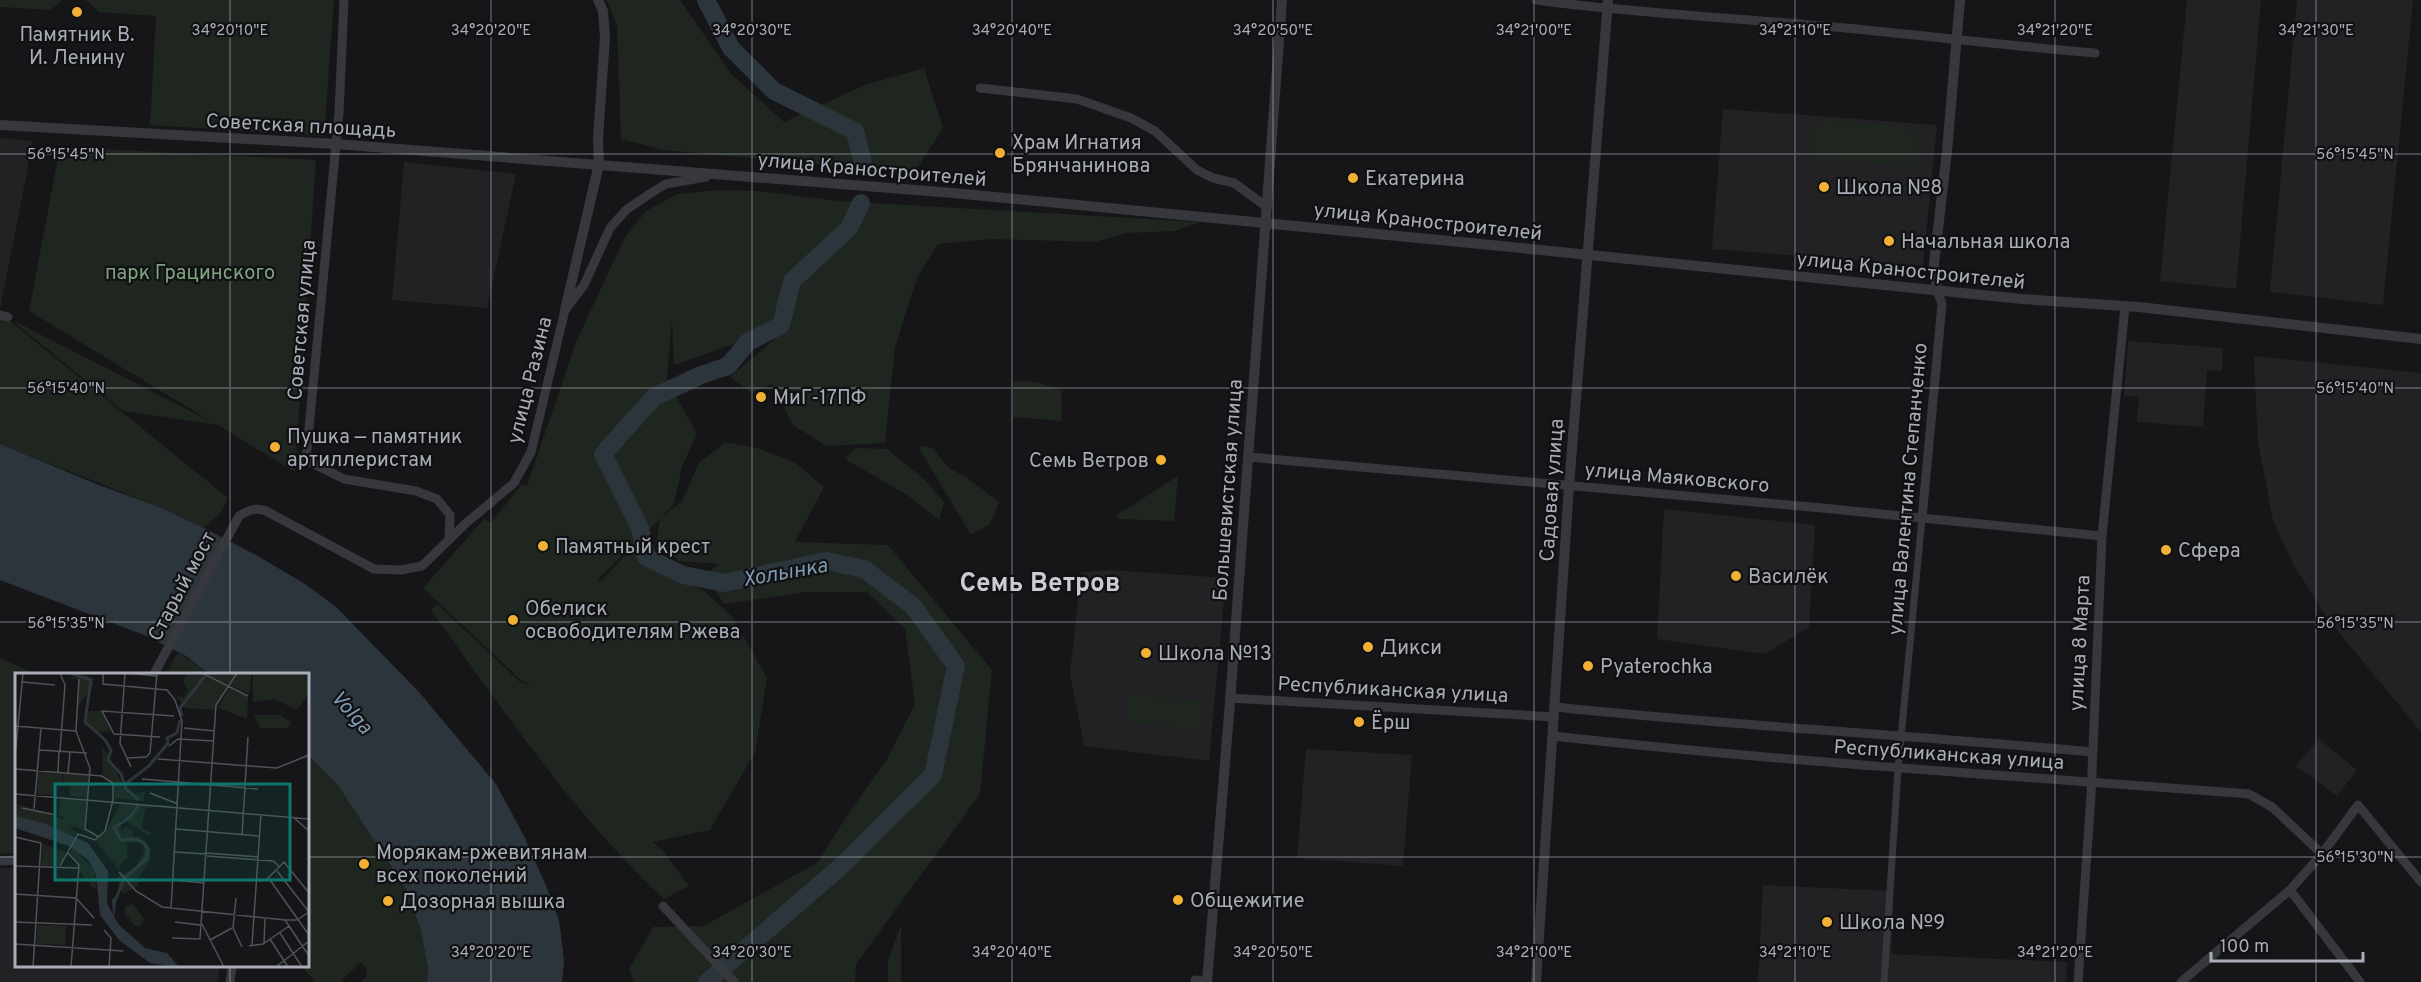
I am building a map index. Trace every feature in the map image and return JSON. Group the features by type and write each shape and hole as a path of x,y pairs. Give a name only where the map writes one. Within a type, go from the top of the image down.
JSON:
{"street":[{"name":"Советская улица","path":"344,0 336,144 306,460 344,479 416,491 437,499 450,516 449,540"},
{"name":"улица Разина","path":"239,516 258,508 374,569 401,570 422,566 514,483 531,452 599,164 598,138 605,37 603,11 598,0"},
{"name":"Большевистская улица","path":"1207,982 1282,0"},
{"path":"1536,0 1608,5 2095,53"},
{"name":"улица Валентина Степанченко","path":"1884,982 1898,769 1942,304 1934,264 1960,0"},
{"name":"Садовая улица","path":"1536,982 1569,486 1608,5"},
{"path":"980,88 1077,99 1131,118 1155,130 1197,170 1213,178 1234,183 1267,207"},
{"name":"Советская площадь","path":"0,125 336,144 599,164"},
{"name":"улица Краностроителей","path":"599,164 953,193 2022,299 2125,307 2421,339"},
{"path":"565,310 584,285 602,242 626,210 639,199 666,184 694,178 734,175"},
{"name":"улица 8 Марта","path":"2078,982 2091,783 2102,536 2125,307"},
{"name":"улица Маяковского","path":"1248,457 2102,536"},
{"name":"Старый мост","path":"155,673 239,516"},
{"name":"Республиканская улица","path":"1230,698 1555,712 1903,735 2092,752"},
{"name":"Республиканская улица","path":"1553,736 1689,751 1898,769 2249,794 2272,807 2322,854"},
{"path":"2181,982 2290,890 2322,854 2358,805 2421,882"},
{"path":"0,861 15,860"},
{"path":"2290,890 2360,982"},
{"path":"663,906 731,978"},
{"path":"230,982 232,967"},
{"path":"1195,980 1207,982"}],"shaded area":[{"path":"2187,0 2261,0 2236,289 2160,281"},
{"path":"2297,0 2413,0 2383,305 2270,292"},
{"name":"Школа №8","path":"1723,109 1937,125 1923,266 1712,249"},
{"path":"0,138 33,141 0,309"},
{"path":"404,162 516,174 487,308 392,300"},
{"path":"2128,341 2223,348 2222,371 2207,370 2203,427 2137,422 2139,397 2124,396"},
{"path":"2254,356 2421,373 2421,732 2327,618 2292,562 2273,520 2258,443"},
{"name":"Василёк","path":"1664,509 1815,525 1809,627 1765,654 1657,639"},
{"name":"Школа №13","path":"1111,570 1226,578 1209,761 1084,746 1070,673 1081,572"},
{"path":"2319,739 2357,770 2337,796 2296,766"},
{"path":"1306,749 1412,755 1403,866 1297,858"},
{"path":"0,868 15,868 15,967 219,967 218,982 0,982"},
{"name":"Школа №9","path":"1763,885 1894,891 1891,954 2067,962 2066,982 1758,982"}],"green space":[{"path":"0,0 63,0 50,10 0,7"},
{"path":"86,0 334,0 324,136 150,125 156,16 99,12"},
{"path":"607,0 680,0 732,75 784,122 865,85 924,68 943,128 914,173 663,150 621,139 617,26"},
{"path":"1826,120 1906,127 1917,140 1916,161 1913,167 1821,159 1809,143 1809,138 1814,128"},
{"name":"парк Грацинского","path":"60,147 316,160 295,472 218,425 123,411 12,320 212,422 29,311"},
{"path":"717,190 759,191 838,201 1200,222 1175,231 1127,233 1095,242 992,239 938,244 917,278 895,347 885,443 826,446 793,425 772,384 752,393 730,377 776,338 795,300 791,275 778,320 734,344 674,365 672,319 667,380 697,434 682,467 674,504 662,517 682,501 699,463 725,442 757,448 794,462 824,487 795,542 888,545 992,670 980,794 856,964 855,982 634,982 629,969 653,927 704,926 818,862 848,814 886,761 915,704 905,629 867,592 806,592 724,604 705,574 719,564 679,561 656,542 660,519 599,578 598,583 632,549 648,564 704,591 732,616 767,678 755,752 710,830 653,842 664,852 689,886 664,899 599,832 569,797 512,723 431,610 437,604 520,682 534,686 522,681 423,588 484,519 491,523 522,484 527,486 576,342 624,239 646,211 677,194"},
{"path":"0,319 10,321 228,498 221,512 204,528 0,444"},
{"path":"1013,381 1038,382 1061,390 1062,421 1013,417"},
{"path":"926,446 933,449 949,468 966,477 999,502 990,524 971,535 918,447"},
{"path":"856,448 887,449 925,480 944,502 939,520 909,496 845,459"},
{"path":"1178,476 1174,521 1117,519 1117,515"},
{"path":"178,652 208,673 167,673"},
{"path":"0,658 34,673 15,673 15,853 0,854"},
{"path":"1129,695 1203,701 1201,729 1126,723"},
{"path":"309,756 337,784 406,889 421,930 428,969 427,982 360,982 366,977 367,969 361,962 340,982 315,982 303,967 309,967"},
{"path":"901,925 901,982 888,982 888,961"}],"water":[{"name":"Volga","path":"0,444 159,507 256,555 305,584 335,606 419,692 496,784 525,838 559,920 564,960 562,982 427,982 428,969 421,930 406,889 337,784 309,756 309,673 208,673 186,656 144,635 0,580"}],"waterway":[{"name":"Холынка","path":"706,0 731,48 774,91 855,131 864,167"},
{"name":"Холынка","path":"707,3 711,0"},
{"name":"Холынка","path":"707,982 839,868 933,775 956,666 913,606 864,569 826,561 724,583 683,575 646,557 640,528 603,454 654,397 701,375 728,366 748,342 781,325 792,281 849,228 861,203"}],"place":[{"name":"Памятник В. И. Ленину","path":"77,12"},
{"name":"Храм Игнатия Брянчанинова","path":"1000,153"},
{"name":"Екатерина","path":"1353,178"},
{"name":"Школа №8","path":"1824,187"},
{"name":"Начальная школа","path":"1889,241"},
{"name":"МиГ-17ПФ","path":"761,397"},
{"name":"Пушка — памятник артиллеристам","path":"275,447"},
{"name":"Семь Ветров","path":"1161,460"},
{"name":"Памятный крест","path":"543,546"},
{"name":"Сфера","path":"2166,550"},
{"name":"Василёк","path":"1736,576"},
{"name":"Обелиск освободителям Ржева","path":"513,620"},
{"name":"Дикси","path":"1368,647"},
{"name":"Школа №13","path":"1146,653"},
{"name":"Pyaterochka","path":"1588,666"},
{"name":"Ёрш","path":"1359,722"},
{"name":"Морякам-ржевитянам всех поколений","path":"364,864"},
{"name":"Общежитие","path":"1178,900"},
{"name":"Дозорная вышка","path":"388,901"},
{"name":"Школа №9","path":"1827,922"}],"district":[{"name":"Семь Ветров","path":"1040,582"}]}
